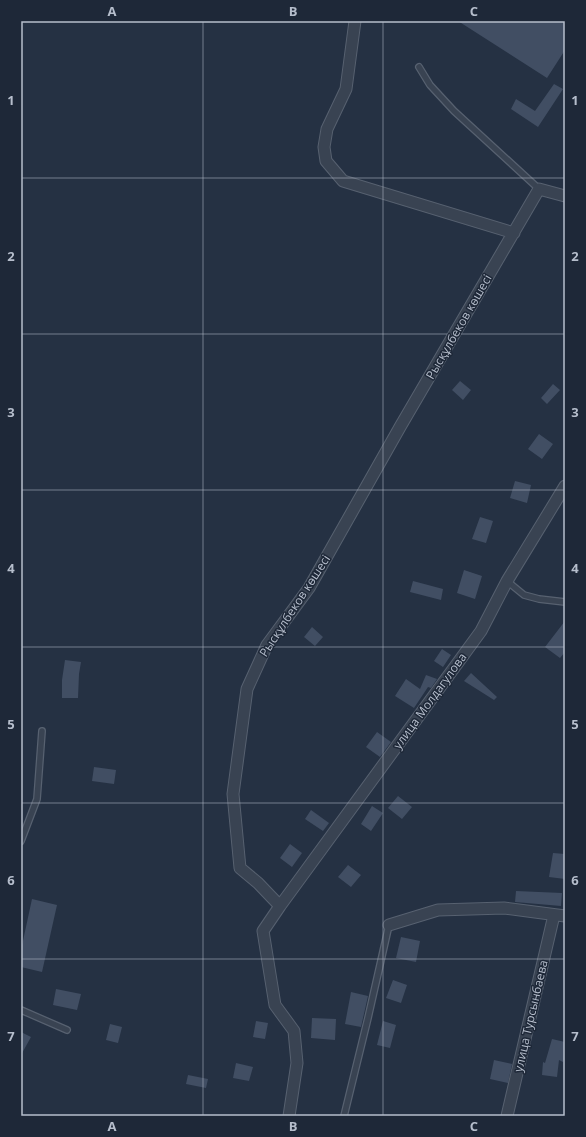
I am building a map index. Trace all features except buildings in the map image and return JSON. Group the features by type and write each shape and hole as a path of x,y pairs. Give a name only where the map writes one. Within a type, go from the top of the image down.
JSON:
{"street":[{"path":"355,21 346,89 327,129 324,147 326,161 343,181 514,233"},
{"path":"539,189 565,196"},
{"name":"Рысқұлбеков көшесі","path":"280,906 258,883 240,868 233,794 246,689 267,645 309,588 400,427 539,189"},
{"name":"улица Молдагулова","path":"280,906 481,631 507,581 565,486"},
{"path":"280,906 262,931 275,1005 294,1031 297,1063 289,1116"},
{"path":"389,925 438,910 504,908 560,916"},
{"name":"улица Турсынбаева","path":"507,1116 560,916"}],"lane":[{"path":"419,67 430,85 454,111 539,189"},
{"path":"507,581 524,595 539,599 565,602"},
{"path":"21,841 37,799 42,731"},
{"path":"344,1116 389,925"},
{"path":"21,1010 68,1030"}]}
